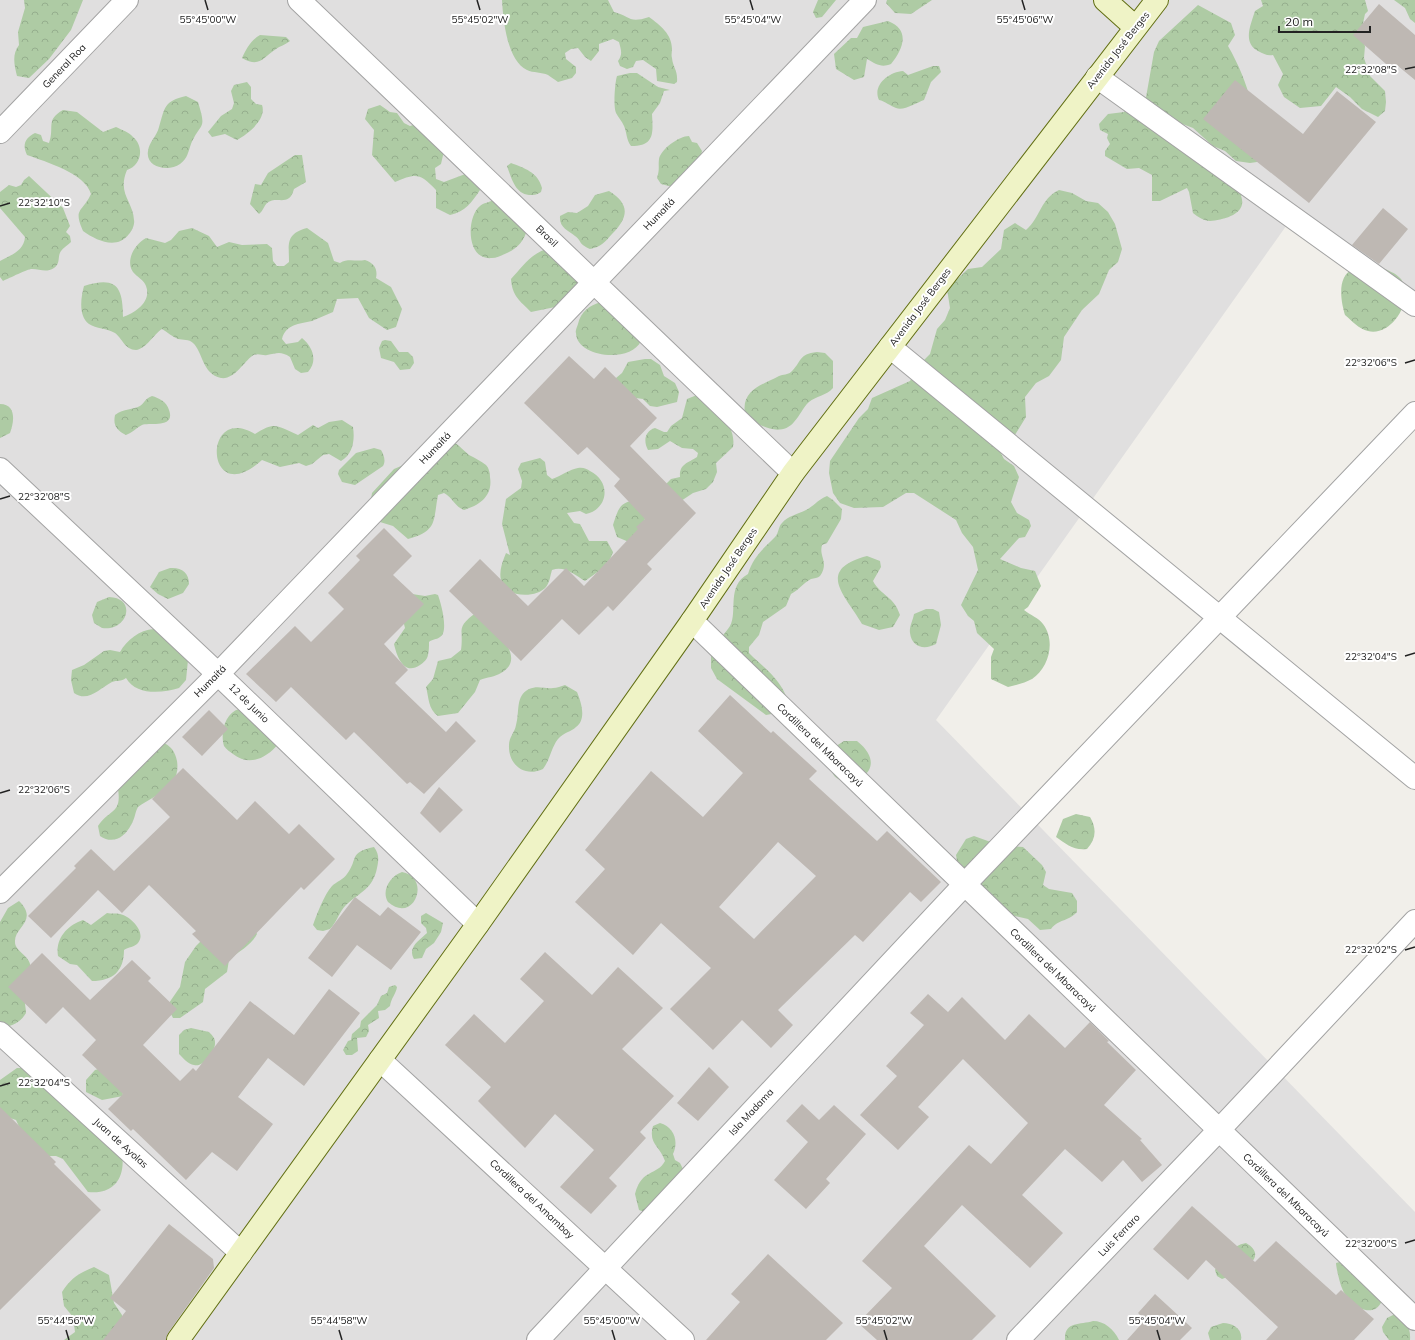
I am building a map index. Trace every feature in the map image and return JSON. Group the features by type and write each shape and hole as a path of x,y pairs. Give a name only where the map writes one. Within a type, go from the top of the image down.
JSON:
{"main road":[{"path":"1106,0 1134,27"},
{"name":"Avenida José Berges","path":"178,1340 478,924 692,621 793,473 1134,27 1157,0"}],"street":[{"name":"General Roa","path":"0,132 128,0"},
{"name":"Brasil","path":"300,0 793,473"},
{"name":"Humaitá","path":"0,892 218,674 865,0"},
{"path":"1097,77 1415,305"},
{"path":"890,347 1415,778"},
{"name":"Isla Madama","path":"538,1340 965,884 1415,413"},
{"name":"12 de Junio","path":"0,469 218,674 478,924"},
{"name":"Cordillera del Mbaracayú","path":"692,621 1415,1319"},
{"name":"Luis Ferraro","path":"1018,1340 1219,1130 1415,921"},
{"name":"Juan de Ayolas","path":"0,1033 241,1253"},
{"name":"Cordillera del Amambay","path":"380,1060 606,1267 683,1340"}],"shaded area":[{"path":"0,0 1415,0 1415,300 1296,212 936,720 1415,1212 1415,1340 0,1340"}],"green space":[{"path":"24,0 83,0 71,30 49,59 29,78 17,76 14,63 15,52 19,45 18,32 25,8"},
{"path":"502,0 608,0 614,12 630,19 637,20 649,17 668,34 672,49 673,64 677,75 677,82 674,84 657,81 656,69 643,60 636,61 633,67 627,69 620,66 618,61 621,54 620,45 619,42 613,39 599,44 599,51 591,61 585,57 578,48 571,49 565,53 566,59 576,67 576,73 572,78 558,82 546,74 527,70 520,65 515,58 507,39"},
{"path":"818,0 836,0 822,17 816,18 813,12"},
{"path":"887,0 932,0 911,14 895,13 886,3"},
{"path":"1261,0 1365,0 1368,11 1365,14 1360,37 1365,46 1364,58 1370,76 1385,91 1385,111 1378,117 1362,109 1350,97 1336,87 1321,106 1300,108 1284,97 1278,85 1283,74 1273,55 1267,55 1258,51 1253,48 1250,43 1250,27 1255,11 1263,6"},
{"path":"1394,0 1415,0 1415,23 1410,19 1405,8"},
{"path":"1198,5 1231,23 1235,35 1228,46 1236,60 1247,88 1255,116 1264,161 1250,163 1236,161 1225,151 1213,146 1193,128 1180,123 1170,115 1157,111 1145,103 1154,52 1159,41"},
{"path":"888,21 900,29 903,40 899,52 891,64 876,64 867,59 864,77 854,80 836,69 834,54 851,38 857,38 863,27"},
{"path":"260,35 286,37 290,41 260,61 253,62 242,58 249,45"},
{"path":"933,66 939,66 941,72 931,82 924,100 906,108 899,109 879,100 877,94 878,89 883,80 887,77 903,71 908,75"},
{"path":"637,73 658,87 670,90 664,91 660,103 652,114 653,127 651,137 645,144 631,146 624,126 616,113 614,100 617,76"},
{"path":"247,82 251,87 251,99 256,104 262,105 262,116 256,126 237,140 225,134 212,137 208,132 221,116 232,109 234,103 231,91 234,85"},
{"path":"186,96 198,102 202,125 183,162 170,168 154,165 148,157 148,151 158,130 164,110 173,100"},
{"path":"380,105 390,112 397,113 404,123 410,126 423,122 444,151 441,164 435,168 436,179 444,182 468,173 475,179 480,190 464,209 450,215 436,208 436,190 426,180 413,176 395,182 372,155 374,130 365,119 368,109"},
{"path":"1128,108 1244,192 1241,196 1242,202 1238,212 1222,219 1210,221 1203,220 1193,213 1187,188 1160,201 1152,201 1152,175 1139,168 1127,169 1105,156 1105,151 1110,144 1107,138 1108,134 1100,130 1099,124 1108,114 1124,112"},
{"path":"63,110 77,112 103,132 116,127 127,132 137,141 140,156 136,165 127,170 124,178 126,197 133,213 134,223 130,233 119,242 113,243 101,241 83,231 80,224 79,214 91,194 81,180 64,169 27,155 25,151 25,142 35,133 41,135 43,141 49,143 52,121 57,114"},
{"path":"689,136 692,142 697,143 702,151 700,159 673,187 661,184 657,178 660,155 667,147 680,138"},
{"path":"295,155 302,155 306,182 294,189 292,195 286,200 275,200 267,203 259,214 250,204 255,184 261,185 268,173"},
{"path":"511,163 534,174 542,188 541,192 529,195 520,192 512,180 507,166"},
{"path":"29,176 63,208 70,226 66,232 70,236 71,242 61,251 58,262 54,268 46,271 30,269 3,281 0,277 0,261 20,249 25,237 0,208 0,192 9,185 16,187 21,185"},
{"path":"1059,190 1072,193 1086,201 1098,203 1108,212 1115,224 1122,249 1118,262 1109,270 1099,294 1082,310 1064,337 1061,360 1049,376 1036,383 1025,397 1026,417 1013,438 996,444 1004,459 1014,466 1019,477 1011,502 1017,513 1029,520 1031,526 1025,537 1019,538 1000,559 1021,568 1035,571 1041,586 1028,607 1024,610 1043,624 1047,631 1050,646 1049,654 1043,668 1038,674 1026,682 1008,687 991,679 991,657 994,649 977,633 974,621 968,616 961,605 978,570 973,547 962,533 956,520 914,493 906,493 883,507 854,508 840,503 833,493 829,473 830,461 859,418 868,409 872,398 910,381 920,364 930,354 937,329 945,320 950,308 947,289 968,269 982,267 1001,249 1004,230 1015,223 1026,230 1035,220 1048,198"},
{"path":"609,191 621,201 624,206 624,216 618,228 605,242 590,249 583,245 562,226 560,216 568,212 577,213 588,206 595,195"},
{"path":"494,200 527,229 520,244 514,249 496,258 483,257 477,253 473,246 471,237 472,219 480,206"},
{"path":"192,228 209,236 217,247 229,242 242,245 267,244 272,248 273,261 277,266 284,266 289,262 290,240 295,233 307,228 328,243 334,261 340,263 346,261 365,260 373,265 376,269 376,278 391,287 402,309 396,327 387,330 369,318 358,298 337,299 333,312 290,328 284,334 282,339 286,344 298,342 302,338 306,342 313,354 313,363 308,372 301,373 295,369 290,357 284,354 256,354 252,356 234,374 226,378 221,378 215,376 206,368 193,343 188,340 178,339 162,329 147,344 136,350 126,346 115,333 92,326 86,321 83,316 81,306 84,286 104,282 116,286 123,306 123,317 132,313 145,302 147,297 145,284 133,272 131,267 130,262 135,248 146,238 165,243 171,240 179,231"},
{"path":"550,248 582,287 560,306 531,312 515,294 511,279 533,256"},
{"path":"1380,267 1394,273 1401,279 1405,287 1405,296 1399,315 1393,322 1385,328 1377,331 1368,331 1359,327 1345,315 1341,296 1342,283 1348,272 1354,269"},
{"path":"601,302 641,341 635,348 626,353 604,355 585,348 578,341 576,331 579,319 583,312 589,307"},
{"path":"382,341 391,341 399,352 408,352 413,357 414,363 410,369 400,370 394,362 381,358 379,348"},
{"path":"817,352 825,353 833,361 833,388 827,393 809,402 789,427 776,430 762,426 745,414 746,399 754,389 779,376 790,373 803,357"},
{"path":"651,359 660,365 664,376 675,383 679,392 677,402 657,407 650,406 643,399 636,398 613,383 622,373 628,362"},
{"path":"697,395 716,411 728,424 733,438 733,447 716,463 717,472 713,482 706,489 693,493 681,501 666,484 671,479 680,477 681,469 697,457 698,453 693,449 682,448 670,441 658,449 648,450 645,440 647,434 652,429 655,428 667,432 671,426 682,418 687,399"},
{"path":"152,396 165,403 169,410 169,420 161,424 142,425 126,435 116,427 114,422 115,415 122,411 140,406 147,398"},
{"path":"0,404 9,407 12,411 13,424 10,433 0,438"},
{"path":"342,420 353,427 354,437 351,451 341,461 329,454 323,455 312,464 306,466 299,463 280,467 262,460 243,472 229,473 220,466 217,454 218,442 225,432 237,428 255,434 267,427 276,426 298,435 313,425 318,428 329,422"},
{"path":"455,443 488,468 490,474 490,484 484,499 464,510 458,507 450,497 444,493 438,495 432,524 425,532 408,539 393,526 380,522 375,517 370,505 372,493 394,469"},
{"path":"374,448 381,450 384,456 383,466 355,485 342,482 338,474 339,470 356,453"},
{"path":"540,458 545,462 547,475 552,479 578,468 585,468 597,476 601,481 604,488 604,494 603,501 599,507 586,514 580,511 567,513 574,523 580,524 589,541 607,541 613,552 605,565 585,581 569,571 556,569 552,570 548,583 542,591 530,595 516,594 505,588 500,576 506,553 510,555 502,524 506,499 521,488 522,481 518,469 521,463"},
{"path":"827,496 842,509 841,519 827,543 822,545 821,548 824,564 822,573 819,577 811,579 791,594 786,606 763,622 759,635 749,647 749,653 779,683 787,697 790,707 777,713 766,715 717,679 711,668 711,647 730,626 737,585 741,579 748,574 759,554 776,535 784,521 809,508"},
{"path":"638,499 650,504 636,545 617,537 613,525 623,504"},
{"path":"867,556 880,561 881,567 873,581 876,586 891,600 900,615 893,627 879,630 862,624 842,593 838,576 842,568 851,562"},
{"path":"170,568 178,568 184,571 188,576 189,584 183,593 168,599 158,594 150,587 159,572"},
{"path":"412,594 425,596 435,594 438,595 442,610 444,629 443,634 439,638 429,642 428,657 426,660 414,668 410,668 402,664 394,644 405,628 400,608"},
{"path":"109,597 118,599 124,603 126,614 118,625 111,628 102,628 94,623 92,615 97,602"},
{"path":"926,609 933,609 939,612 941,625 936,644 923,647 916,645 913,642 910,631 914,614"},
{"path":"477,612 498,632 504,641 511,658 509,666 499,674 480,680 475,692 458,713 438,716 432,710 429,703 426,687 433,679 438,661 451,658 461,650 463,625"},
{"path":"154,629 164,632 188,660 186,680 179,688 150,692 136,688 130,684 126,678 112,682 94,694 79,696 74,693 71,680 72,670 84,665 104,651 110,650 120,652 126,643 134,636 143,631"},
{"path":"565,685 577,692 582,710 579,724 558,739 543,769 530,772 518,768 511,758 509,745 515,728 522,696 525,692 532,688 554,688"},
{"path":"267,706 279,718 278,744 263,757 251,760 239,758 224,746 223,730 227,719 234,711 242,708"},
{"path":"844,741 857,741 867,752 871,762 869,770 862,777 854,780 845,781 837,779 831,769 833,748"},
{"path":"162,742 168,745 175,754 177,770 175,778 166,789 138,807 132,823 122,836 114,840 109,840 100,836 98,826 116,807 119,797 118,789"},
{"path":"1076,814 1090,817 1094,826 1094,838 1087,849 1074,848 1056,837 1063,819"},
{"path":"974,836 999,845 1023,847 1042,865 1046,872 1043,885 1049,889 1072,893 1077,901 1077,912 1070,918 1057,923 1051,929 1040,930 1028,919 1002,913 981,883 968,879 957,861 956,855 966,839"},
{"path":"374,847 378,854 378,865 369,886 346,905 330,929 323,931 317,930 313,925 326,894 334,885 346,876 357,854"},
{"path":"402,872 411,876 416,882 418,890 416,898 412,904 405,908 397,908 388,902 386,898 386,889 390,880"},
{"path":"19,901 25,908 27,914 15,942 17,948 27,958 30,964 30,977 25,999 26,1013 15,1024 0,1026 0,922 8,908"},
{"path":"107,913 124,915 132,921 139,930 140,939 137,944 124,950 122,964 116,973 106,979 92,981 77,965 70,964 58,956 59,943 64,933 72,925 83,920 91,925"},
{"path":"426,913 443,923 441,932 434,943 426,949 422,958 414,959 412,955 413,947 427,933 426,928 421,923 421,916"},
{"path":"254,928 257,934 248,945 229,960 227,972 205,989 203,1002 180,1018 173,1018 169,1010 169,1003 180,987 185,962 196,946 201,941"},
{"path":"395,985 397,987 390,1006 385,1010 378,1011 379,1018 368,1025 369,1031 366,1037 357,1038 358,1051 352,1055 346,1055 343,1050 348,1041 351,1040 352,1034 360,1027 361,1021 377,1005 381,996 387,993 389,987"},
{"path":"191,1028 209,1032 215,1041 215,1046 211,1054 205,1061 198,1065 194,1065 186,1061 179,1054 179,1035 184,1030"},
{"path":"17,1068 23,1068 121,1148 121,1174 118,1181 113,1186 98,1192 88,1192 63,1159 30,1150 16,1120 10,1118 0,1126 0,1080"},
{"path":"102,1068 121,1072 123,1096 102,1100 86,1092 86,1080 95,1070"},
{"path":"660,1123 669,1128 674,1135 675,1149 673,1154 675,1160 680,1163 683,1169 647,1213 639,1210 635,1194 638,1186 645,1176 662,1166 665,1161 652,1137 653,1126"},
{"path":"1246,1243 1253,1249 1255,1254 1254,1260 1243,1270 1235,1274 1222,1279 1217,1276 1215,1270 1224,1257 1236,1246"},
{"path":"1343,1261 1382,1301 1378,1307 1372,1310 1360,1308 1345,1294 1340,1283 1336,1263"},
{"path":"94,1267 109,1275 114,1303 122,1315 123,1328 121,1340 64,1340 75,1332 73,1317 64,1306 62,1292 68,1283 75,1277"},
{"path":"1395,1314 1402,1319 1409,1328 1410,1340 1389,1340 1383,1332 1382,1327 1387,1318"},
{"path":"1093,1321 1101,1322 1108,1326 1119,1340 1065,1340 1065,1334 1070,1327"},
{"path":"1223,1323 1234,1325 1239,1330 1241,1340 1210,1340 1208,1333 1211,1327"}],"building":[{"path":"1379,4 1415,35 1415,80 1398,66 1394,71 1353,35"},
{"path":"1235,80 1303,134 1337,91 1376,122 1309,203 1203,119"},
{"path":"1383,208 1408,229 1379,264 1352,245"},
{"path":"569,356 594,379 605,367 657,418 630,446 696,513 647,564 652,569 613,611 608,606 579,635 562,619 521,661 449,591 480,559 528,606 566,568 584,586 638,529 636,527 645,519 614,486 620,479 587,447 578,455 524,403"},
{"path":"384,528 412,556 393,575 424,604 384,644 408,670 395,683 446,732 456,721 476,741 424,794 410,782 407,784 354,732 346,740 291,687 276,702 246,674 295,626 311,642 344,609 328,593 360,560 356,556"},
{"path":"730,695 771,733 773,731 817,771 809,779 877,841 887,831 941,882 921,902 910,892 863,942 855,935 778,1010 793,1025 771,1048 742,1020 713,1050 670,1009 711,968 661,923 633,955 575,902 605,869 585,850 651,771 703,817 743,773 698,731","holes":["778,842 816,876 754,939 719,907"]},
{"path":"209,710 228,729 202,756 182,737"},
{"path":"183,768 237,820 255,801 289,834 299,824 335,859 304,890 301,887 225,966 192,934 196,931 149,885 122,913 98,890 51,938 28,916 76,868 74,866 91,849 114,871 170,817 152,799"},
{"path":"439,787 463,810 440,833 420,813"},
{"path":"355,897 380,916 388,907 421,932 391,970 357,945 332,977 308,958"},
{"path":"545,952 592,995 618,967 663,1008 622,1049 674,1096 640,1132 646,1138 609,1178 617,1186 591,1214 560,1187 594,1150 555,1114 525,1148 478,1101 491,1087 445,1045 474,1014 505,1043 544,1001 520,979"},
{"path":"42,953 90,1000 132,960 151,978 148,981 177,1009 143,1045 180,1081 193,1068 196,1071 250,1001 294,1035 329,989 360,1013 304,1086 268,1058 238,1097 273,1124 237,1171 212,1152 186,1180 133,1129 131,1131 108,1109 123,1094 82,1055 96,1040 63,1007 46,1024 8,987"},
{"path":"928,994 948,1012 962,997 1005,1040 1029,1014 1065,1048 1090,1022 1109,1041 1107,1042 1136,1070 1104,1105 1142,1139 1140,1140 1162,1165 1142,1182 1123,1160 1102,1182 1065,1149 1022,1195 1063,1233 1030,1268 962,1205 924,1246 996,1316 972,1340 877,1340 858,1323 892,1288 862,1261 969,1145 991,1164 1028,1123 963,1059 918,1107 929,1117 898,1150 860,1115 897,1076 886,1066 924,1025 910,1013"},
{"path":"709,1067 729,1087 698,1121 677,1103"},
{"path":"802,1104 819,1120 834,1105 866,1134 826,1179 830,1183 806,1209 774,1180 808,1142 786,1121"},
{"path":"0,1107 56,1162 54,1164 101,1210 0,1310"},
{"path":"1192,1206 1255,1262 1276,1241 1336,1295 1341,1290 1374,1319 1354,1340 1266,1340 1278,1327 1206,1260 1188,1280 1153,1249"},
{"path":"169,1224 213,1259 214,1268 168,1333 166,1340 103,1340 126,1311 110,1298"},
{"path":"768,1254 843,1323 826,1340 706,1340 740,1302 731,1294"},
{"path":"1155,1294 1192,1328 1180,1340 1127,1340 1145,1320 1138,1313"}]}
